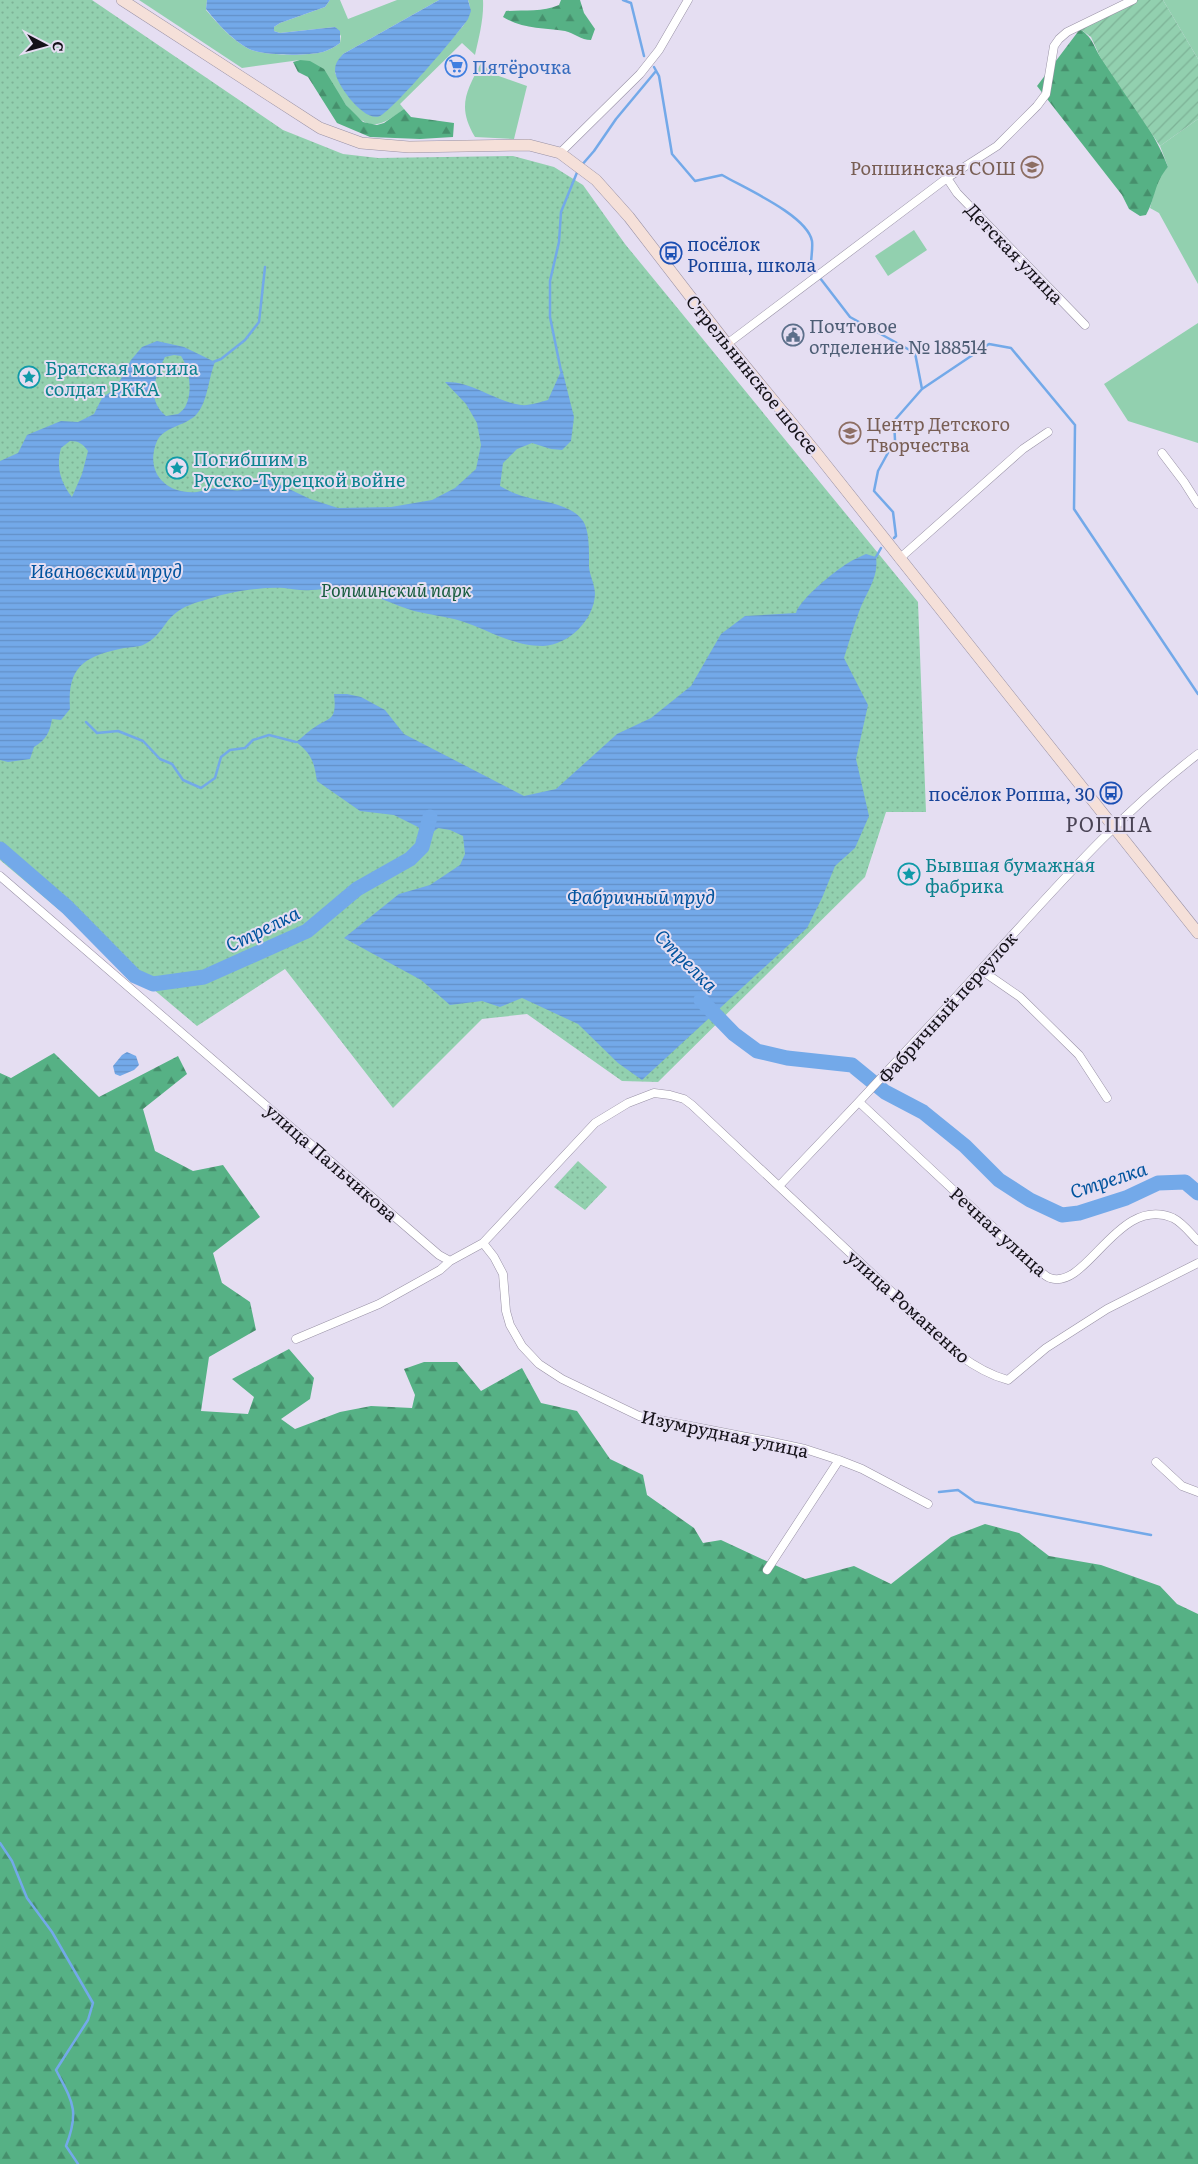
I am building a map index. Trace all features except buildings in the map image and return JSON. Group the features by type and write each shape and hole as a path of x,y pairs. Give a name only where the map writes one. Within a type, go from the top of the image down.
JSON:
{"main road":[{"name":"Стрельнинское шоссе","path":"122,0 320,128 361,142 408,147 529,145 560,153 596,180 629,216 727,344 1198,933"}],"street":[{"path":"560,153 640,74 659,50 688,0"},
{"path":"727,344 947,178 997,146 1038,106 1046,94 1054,46 1059,39 1068,32 1133,0"},
{"name":"Детская улица","path":"947,178 957,193 1085,325"},
{"path":"899,559 1023,449 1048,432"},
{"path":"1162,453 1198,504"},
{"name":"Фабричный переулок","path":"779,1186 884,1076 1091,849 1160,784 1198,754"},
{"name":"улица Пальчикова","path":"0,876 439,1255 450,1261"},
{"path":"981,970 1020,998 1079,1055 1107,1098"},
{"name":"улица Романенко","path":"483,1243 595,1123 628,1103 654,1093 684,1099 692,1105 958,1354 994,1377 1008,1380 1046,1348 1107,1309 1198,1263"},
{"name":"Речная улица","path":"859,1102 1038,1270 1051,1279 1058,1279 1076,1272 1124,1226 1140,1216 1149,1214 1173,1218 1183,1225 1198,1241"},
{"path":"296,1339 379,1304 440,1270 450,1261 483,1243"},
{"name":"Изумрудная улица","path":"483,1243 494,1257 503,1274 506,1311 522,1346 538,1364 562,1379 639,1416 768,1440 839,1460 862,1469 928,1504"},
{"path":"767,1570 839,1460"},
{"path":"1156,1462 1182,1486 1198,1492"}],"green space":[{"name":"Ропшинский парк","path":"0,0 92,0 283,130 343,154 378,158 513,156 554,167 583,185 625,244 918,602 926,812 886,812 865,877 658,1082 622,1081 527,1014 482,1019 393,1108 285,969 197,1026 0,860"},
{"path":"139,0 207,0 206,10 237,41 249,49 264,53 296,55 323,52 340,43 341,36 335,27 280,33 274,31 274,27 280,23 325,7 330,0 340,0 348,19 397,0 439,0 343,54 335,73 354,103 398,99 463,26 469,14 468,0 483,0 483,7 475,55 462,43 400,104 404,109 387,120 374,124 361,120 354,114 333,89 300,60 242,68"},
{"path":"561,0 580,0 584,13 595,29 591,40 565,31 525,26 503,17 506,11 546,9 559,5"},
{"path":"1131,0 1163,0 1198,59 1198,119 1160,146 1100,57 1091,37 1080,29"},
{"path":"1163,0 1198,0 1198,59"},
{"path":"1080,29 1091,40 1147,124 1168,167 1160,179 1146,215 1140,216 1129,209 1122,195 1037,86"},
{"path":"300,60 310,61 324,69 346,105 363,122 377,125 384,123 404,109 411,117 454,123 453,137 420,139 370,137 337,123 308,77 298,72 293,62"},
{"path":"481,63 496,75 527,86 514,139 475,137 469,126 466,117 466,100 471,83"},
{"path":"1198,119 1198,284 1159,213 1150,208 1158,178 1168,167 1160,146"},
{"path":"914,230 927,250 888,276 875,256"},
{"path":"1198,323 1198,443 1128,421 1104,384"},
{"path":"54,1053 99,1097 178,1056 187,1074 143,1109 155,1151 193,1171 223,1165 260,1217 213,1253 222,1283 250,1302 256,1330 209,1357 201,1411 248,1414 254,1397 232,1379 289,1349 314,1378 310,1399 281,1419 295,1429 340,1412 371,1406 412,1408 415,1395 404,1369 424,1362 457,1362 481,1391 522,1368 541,1403 577,1411 610,1459 643,1475 647,1495 694,1528 703,1543 721,1540 805,1579 854,1566 891,1584 951,1537 985,1524 1019,1533 1049,1556 1101,1565 1160,1586 1177,1604 1198,1614 1198,2164 0,2164 0,1073 11,1078"},
{"path":"578,1161 607,1187 585,1210 554,1187"}],"water":[{"path":"207,0 330,0 325,7 280,23 274,27 274,31 280,33 335,27 340,31 340,43 323,52 307,54 286,55 249,49 220,26 206,9"},
{"path":"439,0 468,0 471,11 468,19 452,40 398,100 380,116 374,117 366,114 345,93 340,84 335,71 338,60 343,54"},
{"name":"Ивановский пруд","path":"157,341 184,347 215,362 205,398 199,411 195,416 164,433 157,441 153,462 160,479 167,485 176,490 186,492 197,492 211,488 242,490 247,482 264,477 310,499 338,508 391,507 432,500 455,488 476,469 481,445 477,423 466,404 445,382 474,388 511,403 527,405 548,400 562,369 574,417 571,441 562,450 551,449 532,443 517,449 503,463 500,486 519,495 563,507 578,515 583,521 588,537 589,567 595,594 594,604 585,622 571,636 553,645 543,646 521,643 461,621 414,611 370,595 348,590 274,588 253,589 222,595 179,610 154,637 143,645 110,651 89,659 75,673 70,694 70,709 61,720 52,719 47,735 42,742 34,747 30,759 8,762 0,760 0,461 18,453 27,435 61,421 78,422 94,414 102,398 116,388 131,360 142,347","holes":["181,356 184,361 190,387 188,399 182,411 178,414 166,416 156,403 154,388 158,372 165,357","70,441 80,443 88,451 82,474 72,497 62,480 59,467 61,448"]},
{"name":"Фабричный пруд","path":"866,554 876,557 876,571 860,609 844,658 868,705 856,759 869,816 855,848 835,866 807,928 642,1080 618,1063 578,1024 522,998 500,1007 482,1001 450,1005 421,980 344,938 399,894 430,885 460,865 465,854 463,836 450,830 438,828 426,838 418,827 394,815 360,811 317,781 311,759 306,750 296,742 331,717 335,703 334,694 361,697 385,710 404,734 524,796 556,789 617,734 651,718 691,686 721,634 745,616 796,613 811,593 827,578 848,563"},
{"path":"127,1052 136,1056 139,1065 134,1070 120,1076 115,1074 113,1066"}],"waterway":[{"path":"623,0 631,3 644,56"},
{"path":"654,67 659,76 672,154 695,181 722,175 787,212 808,231 812,241 811,265"},
{"path":"581,166 616,119 656,71"},
{"path":"561,371 550,317 550,281 559,242 561,212 578,170"},
{"path":"213,362 221,359 245,340 259,322 265,267"},
{"path":"820,278 850,317 915,353 922,389 989,344 1011,348 1075,425 1074,509 1198,694"},
{"path":"894,538 896,536 893,512 874,491 878,471 895,440 894,421 922,389"},
{"path":"876,557 881,548"},
{"path":"86,722 97,733 118,731 143,741 160,759 172,764 183,780 201,788 215,778 221,757 230,750 245,748 253,740 269,735 296,742"},
{"name":"Стрелка","path":"0,849 67,907 135,976 153,984 204,977 307,931 357,889 410,859 422,847 430,817"},
{"name":"Стрелка","path":"701,1000 734,1034 757,1051 787,1058 852,1065 885,1092 923,1112 965,1146 999,1180 1030,1200 1062,1215 1079,1213 1126,1198 1158,1183 1185,1182 1198,1193"},
{"path":"939,1492 958,1490 975,1502 1151,1535"},
{"path":"0,1843 12,1861 27,1898 52,1932 93,2003 88,2020 56,2070 72,2106 73,2123 66,2146 78,2164"}],"place":[{"name":"Пятёрочка","path":"456,66"},
{"name":"Ропшинская СОШ","path":"1032,167"},
{"name":"посёлок Ропша, школа","path":"671,253"},
{"name":"Почтовое отделение № 188514","path":"793,335"},
{"name":"Братская могила солдат РККА","path":"29,377"},
{"name":"Центр Детского Творчества","path":"850,433"},
{"name":"Погибшим в Русско-Турецкой войне","path":"177,468"},
{"name":"посёлок Ропша, 30","path":"1111,793"},
{"name":"Бывшая бумажная фабрика","path":"909,874"}],"district":[{"name":"РОПША","path":"1109,823"}]}
